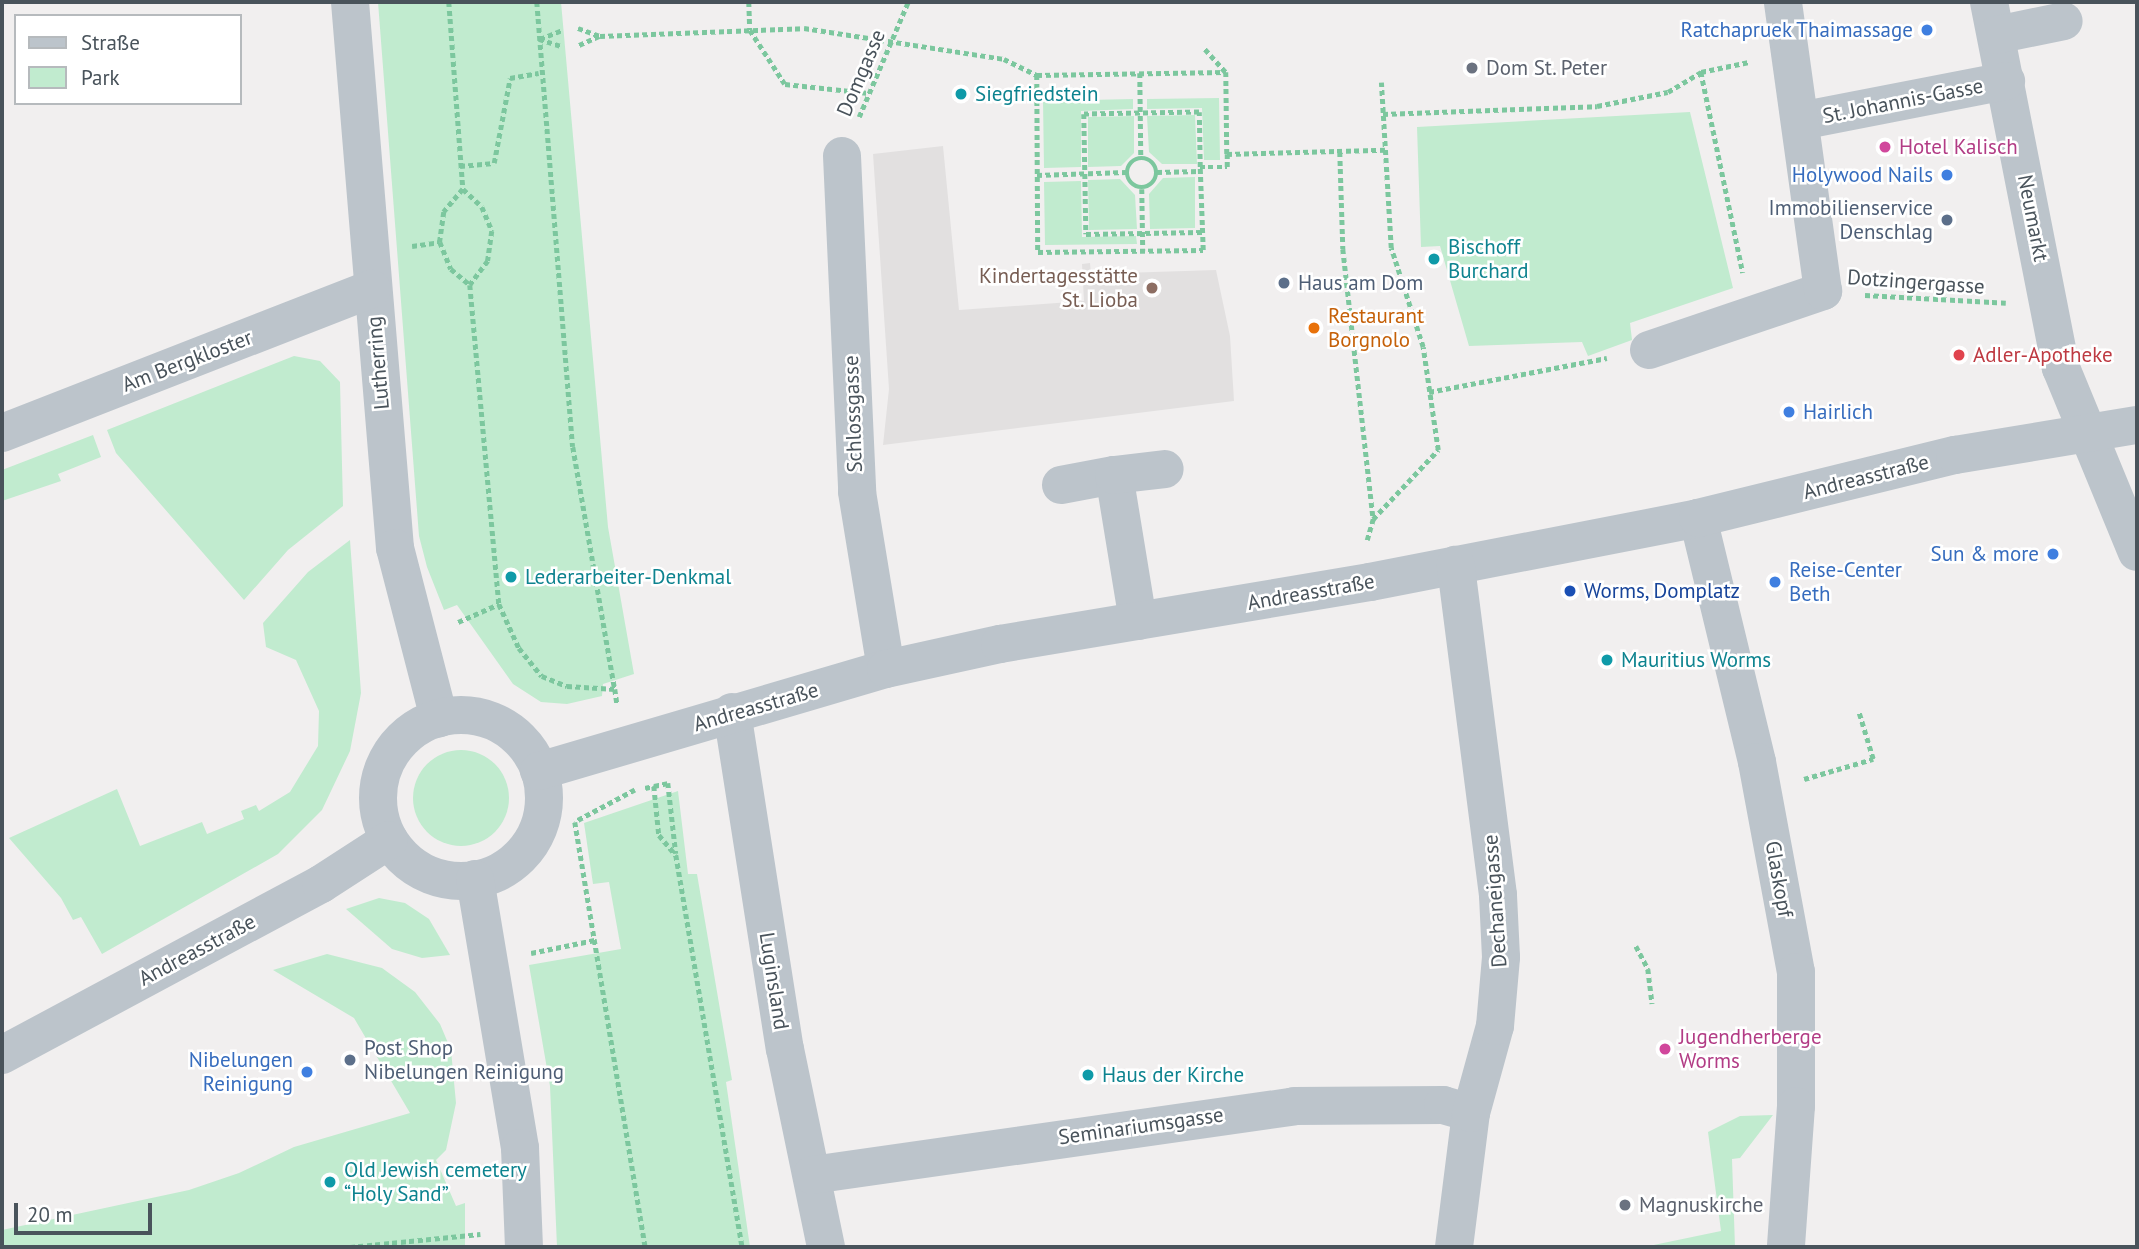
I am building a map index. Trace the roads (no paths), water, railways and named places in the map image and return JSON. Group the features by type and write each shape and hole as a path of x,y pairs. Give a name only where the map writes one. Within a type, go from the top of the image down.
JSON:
{"street":[{"name":"Lutherring","path":"350,2 395,548 439,718"},
{"path":"1649,350 1823,291 1783,2"},
{"path":"1993,19 2064,21"},
{"name":"Neumarkt","path":"1993,19 2064,377 2137,552"},
{"name":"St. Johannis-Gasse","path":"1800,121 2006,81"},
{"name":"Schlossgasse","path":"842,156 857,492 886,670"},
{"name":"Am Bergkloster","path":"2,433 372,289"},
{"name":"Andreasstraße","path":"539,771 732,712 886,670 1138,621 1370,582 1698,518 1955,455 2087,431 2137,425"},
{"path":"1061,485 1165,469"},
{"path":"1114,475 1138,621"},
{"name":"Glaskopf","path":"1698,518 1763,790 1796,972 1796,1106 1786,1247"},
{"name":"Dechaneigasse","path":"1456,565 1499,895 1501,957 1495,1026 1471,1113 1460,1243"},
{"name":"Luginsland","path":"732,712 785,1049 826,1247"},
{"path":"439,718 492,720 521,741 539,771 543,807 532,840 508,866 475,879 425,873 389,840 378,808 381,774 409,733 439,718"},
{"name":"Andreasstraße","path":"2,1055 321,884 389,840"},
{"path":"475,879 492,960 520,1148 524,1240"},
{"name":"Seminariumsgasse","path":"812,1175 1294,1107 1443,1105 1471,1113"}],"place":[{"name":"Ratchapruek Thaimassage","path":"1927,30"},
{"name":"Dom St. Peter","path":"1472,68"},
{"name":"Siegfriedstein","path":"961,94"},
{"name":"Hotel Kalisch","path":"1885,147"},
{"name":"Holywood Nails","path":"1947,175"},
{"name":"Immobilienservice Denschlag","path":"1947,220"},
{"name":"Bischoff Burchard","path":"1434,259"},
{"name":"Haus am Dom","path":"1284,283"},
{"name":"Kindertagesstätte St. Lioba","path":"1152,288"},
{"name":"Restaurant Borgnolo","path":"1314,328"},
{"name":"Adler-Apotheke","path":"1959,355"},
{"name":"Hairlich","path":"1789,412"},
{"name":"Sun & more","path":"2053,554"},
{"name":"Lederarbeiter-Denkmal","path":"511,577"},
{"name":"Reise-Center Beth","path":"1775,582"},
{"name":"Worms, Domplatz","path":"1570,591"},
{"name":"Mauritius Worms","path":"1607,660"},
{"name":"Jugendherberge Worms","path":"1665,1049"},
{"name":"Post Shop Nibelungen Reinigung","path":"350,1060"},
{"name":"Nibelungen Reinigung","path":"307,1072"},
{"name":"Haus der Kirche","path":"1088,1075"},
{"name":"Old Jewish cemetery “Holy Sand”","path":"330,1182"},
{"name":"Magnuskirche","path":"1625,1205"}]}
